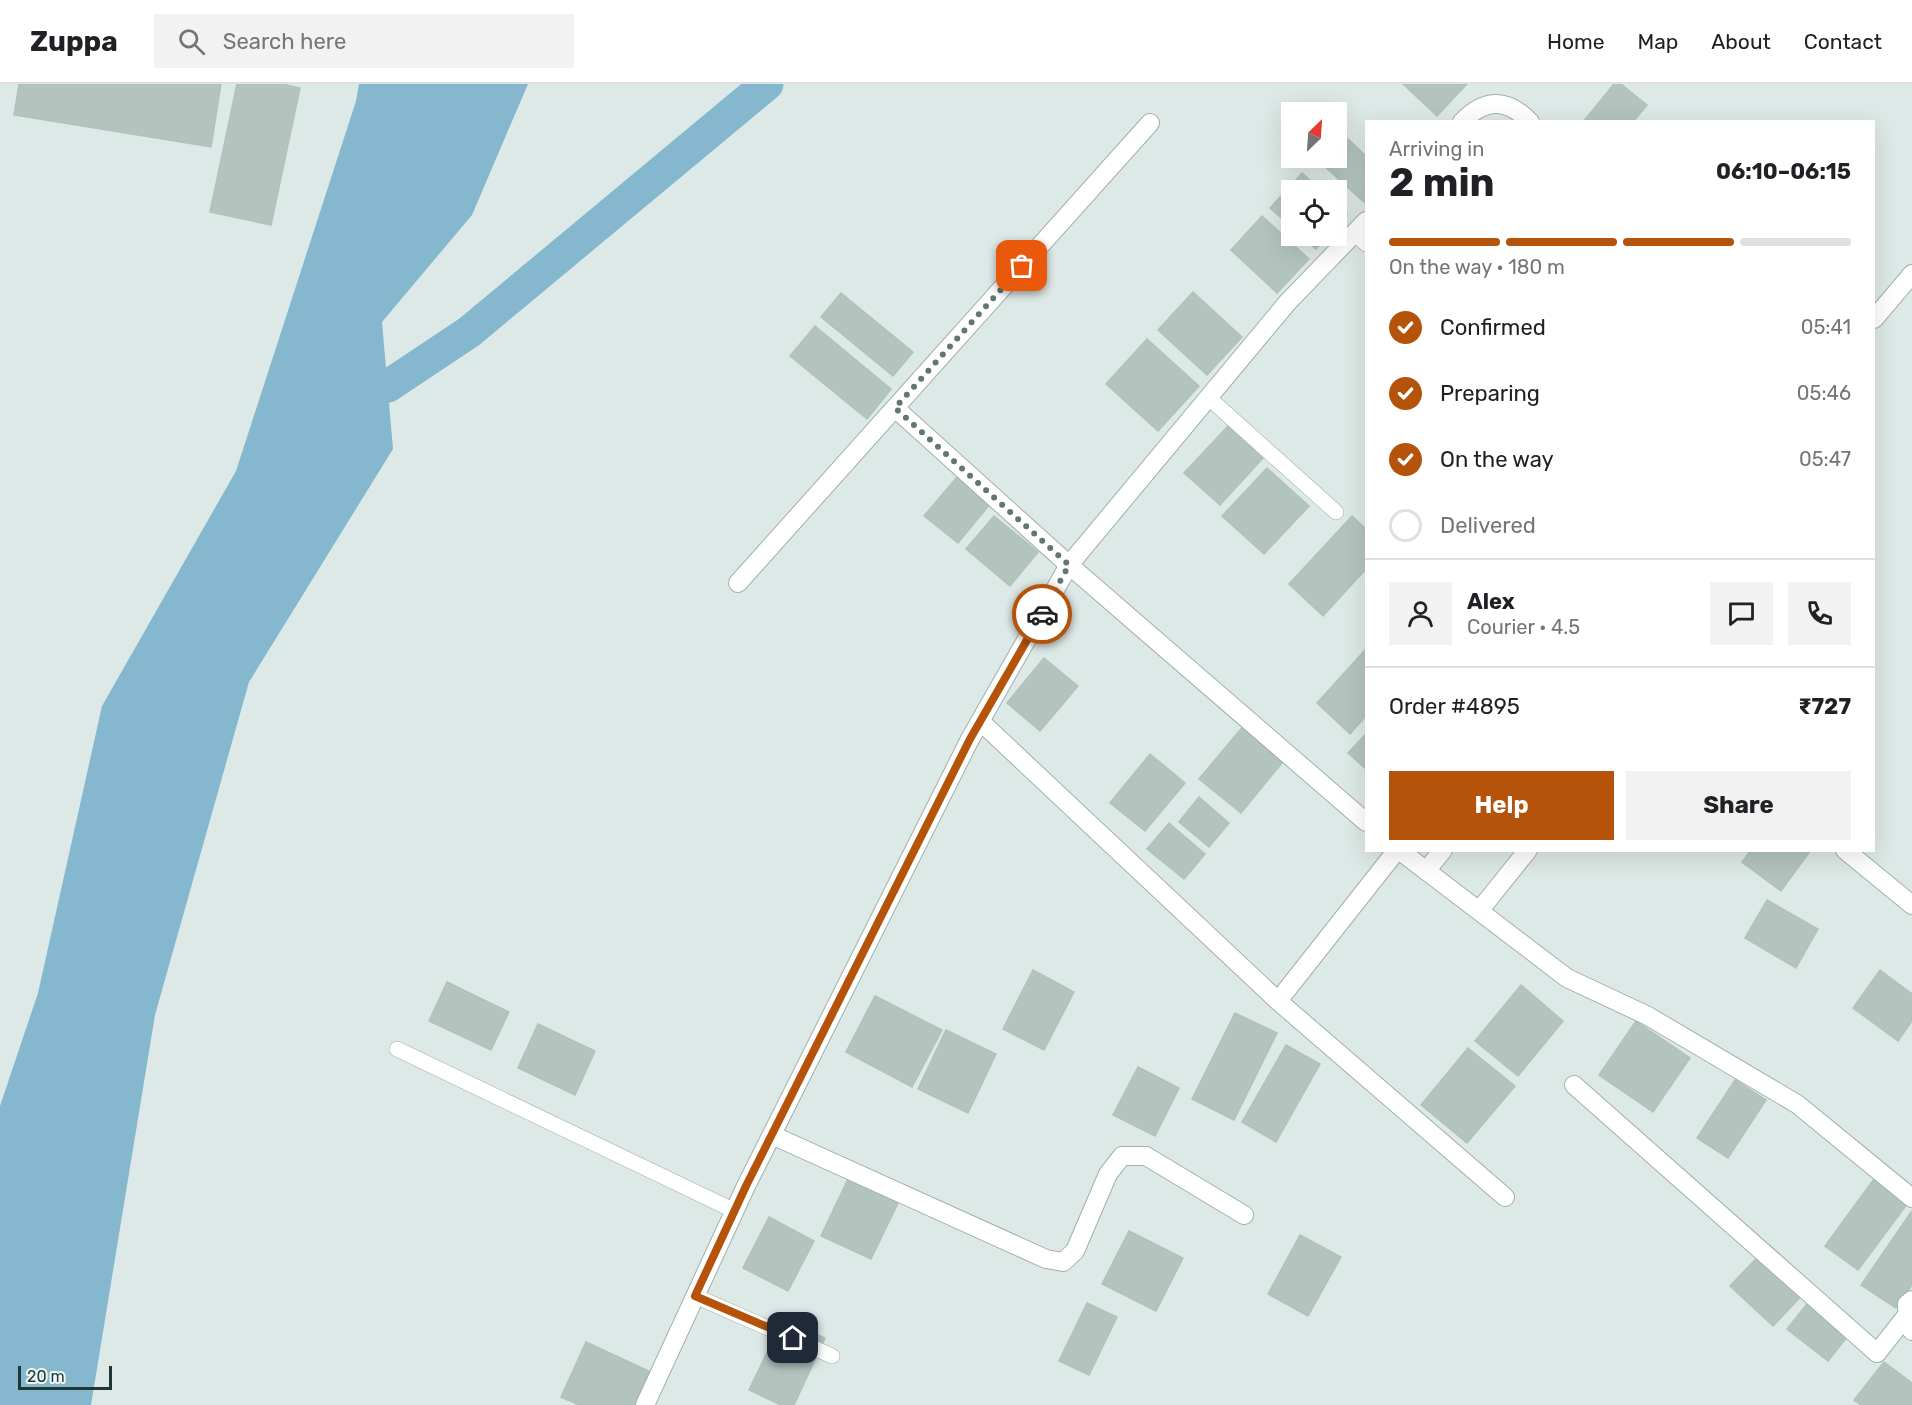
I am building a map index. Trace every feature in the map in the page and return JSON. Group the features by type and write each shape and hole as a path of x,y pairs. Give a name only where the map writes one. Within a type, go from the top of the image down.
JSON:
{"street":[{"path":"1464,120 1472,111 1488,104 1506,105 1520,112 1528,120"},
{"path":"738,583 1150,123"},
{"path":"645,1405 772,1135 980,721 1069,565 1287,303 1362,233"},
{"path":"1875,318 1912,274"},
{"path":"895,408 1069,565 1365,821"},
{"path":"980,721 1278,1001 1505,1197"},
{"path":"1278,1001 1396,852"},
{"path":"1401,852 1567,978 1648,1016 1797,1104 1912,1198"},
{"path":"1426,871 1441,852"},
{"path":"1479,911 1526,852"},
{"path":"1847,852 1912,904"},
{"path":"1574,1085 1877,1353 1910,1315"},
{"path":"772,1135 1046,1259 1063,1262 1075,1251 1108,1174 1122,1156 1146,1156 1244,1215"}],"lane":[{"path":"1209,398 1336,512"},
{"path":"397,1049 735,1211"},
{"path":"695,1296 832,1356"}],"water":[{"path":"359,84 528,84 472,215 382,322 393,449 249,682 155,1015 91,1405 0,1405 0,1106 38,993 102,706 236,471 356,101"}],"building":[{"path":"19,84 221,84 211,147 14,115"},
{"path":"237,84 282,84 300,88 271,225 210,212"},
{"path":"1403,84 1467,84 1437,116"},
{"path":"1614,84 1621,84 1647,105 1635,120 1585,120"},
{"path":"1348,139 1365,155 1364,202 1347,187 1347,180 1340,180 1326,168 1347,168"},
{"path":"1302,173 1310,180 1296,180"},
{"path":"1281,196 1281,218 1270,208"},
{"path":"1262,216 1281,233 1281,246 1295,246 1309,259 1277,293 1231,250"},
{"path":"1193,292 1242,337 1207,375 1158,330"},
{"path":"841,293 913,352 893,376 821,317"},
{"path":"815,326 891,389 867,419 790,356"},
{"path":"1147,339 1199,386 1158,431 1106,384"},
{"path":"1228,426 1263,458 1220,505 1184,473"},
{"path":"1267,468 1309,506 1264,554 1222,516"},
{"path":"957,477 990,504 958,543 924,516"},
{"path":"994,516 1038,552 1010,586 966,549"},
{"path":"1352,516 1365,528 1365,570 1323,616 1289,584"},
{"path":"1365,650 1365,717 1350,734 1317,703"},
{"path":"1044,658 1078,686 1040,731 1007,703"},
{"path":"1245,724 1286,758 1241,813 1199,779"},
{"path":"1365,735 1365,768 1348,753"},
{"path":"1150,754 1185,783 1145,831 1110,803"},
{"path":"1199,797 1229,823 1209,847 1179,822"},
{"path":"1169,823 1205,854 1184,879 1147,849"},
{"path":"1750,852 1810,852 1781,891 1742,862"},
{"path":"1767,900 1818,929 1796,968 1745,938"},
{"path":"1033,970 1074,992 1044,1050 1003,1029"},
{"path":"1880,970 1912,994 1912,1021 1898,1041 1853,1008"},
{"path":"447,982 509,1012 491,1050 429,1021"},
{"path":"1521,985 1563,1021 1518,1076 1475,1041"},
{"path":"875,996 942,1030 912,1087 846,1052"},
{"path":"1235,1013 1277,1033 1234,1120 1192,1099"},
{"path":"1636,1021 1690,1058 1653,1112 1599,1075"},
{"path":"538,1024 595,1051 575,1095 518,1068"},
{"path":"946,1030 996,1054 968,1113 918,1089"},
{"path":"1286,1045 1320,1064 1276,1142 1242,1122"},
{"path":"1468,1048 1515,1086 1467,1143 1421,1105"},
{"path":"1138,1067 1179,1088 1155,1136 1113,1115"},
{"path":"1735,1080 1766,1100 1728,1158 1697,1138"},
{"path":"849,1177 899,1201 871,1259 821,1236"},
{"path":"1874,1179 1908,1203 1858,1270 1825,1246"},
{"path":"1911,1212 1912,1285 1896,1308 1861,1285"},
{"path":"769,1217 814,1241 788,1291 743,1268"},
{"path":"1129,1231 1183,1258 1156,1311 1102,1284"},
{"path":"1300,1235 1341,1257 1308,1316 1268,1294"},
{"path":"1769,1245 1812,1285 1773,1326 1730,1286"},
{"path":"1814,1295 1856,1326 1828,1361 1787,1329"},
{"path":"1087,1303 1117,1317 1089,1375 1059,1361"},
{"path":"783,1319 825,1338 794,1405 781,1405 749,1390"},
{"path":"586,1342 649,1371 634,1405 579,1405 561,1397"},
{"path":"1884,1362 1912,1383 1912,1405 1861,1405 1854,1400"}],"waterway":[{"path":"344,395 388,386 469,332 767,84"}],"way so far":[{"path":"1022,266 895,408 1069,565 1042,614"}],"route":[{"path":"793,1338 695,1296 746,1186 970,739 1042,614"}]}
